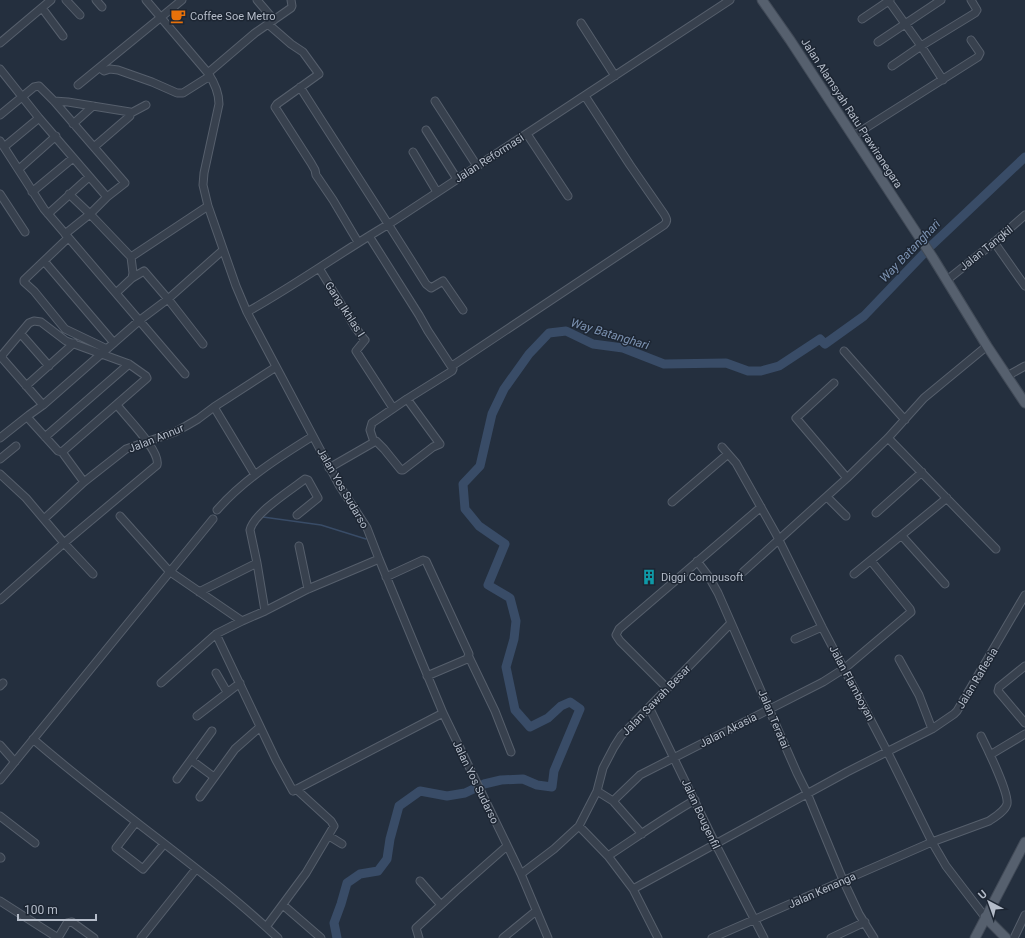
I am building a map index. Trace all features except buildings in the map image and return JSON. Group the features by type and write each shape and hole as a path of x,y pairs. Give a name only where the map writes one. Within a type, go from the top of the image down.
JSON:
{"main road":[{"name":"Jalan Alamsyah Ratu Prawiranegara","path":"762,0 790,40 933,258 987,346 1025,403"},
{"path":"974,938 1025,842"},
{"path":"985,917 1006,938"}],"street":[{"path":"0,43 51,0"},
{"path":"66,0 80,16"},
{"path":"96,0 102,7"},
{"name":"Jalan Yos Sudarso","path":"146,0 209,74 215,84 219,98 218,109 204,173 203,185 208,206 223,250 247,312 338,485 367,528 378,559 443,713 521,874 548,938"},
{"path":"78,85 102,70 160,17 182,0"},
{"path":"257,0 271,22 291,44 303,52 319,74 277,104 275,107 311,163 316,175 358,242"},
{"path":"102,70 118,70 177,93 183,93 209,74 255,33 291,8 291,0"},
{"name":"Jalan Reformasi","path":"247,312 276,296 358,242 389,224 730,0"},
{"path":"862,19 889,0 943,80"},
{"path":"878,42 941,0"},
{"path":"892,66 921,46 977,12 977,9 971,0"},
{"path":"42,8 63,36"},
{"path":"581,23 615,76"},
{"path":"853,136 980,56 980,53 971,40"},
{"path":"0,69 39,118 107,197"},
{"path":"0,104 2,112 34,87 38,86 54,101 125,183 107,197 66,236 44,261 24,280 24,282 34,291 65,329 107,350"},
{"path":"300,87 428,287 431,288 442,281 463,310"},
{"path":"452,366 664,226 666,222 667,218 585,96"},
{"path":"54,101 130,111 131,113"},
{"path":"435,101 477,166"},
{"path":"94,147 130,116 131,113 146,105"},
{"path":"73,124 92,106"},
{"path":"39,118 1,144 48,214 140,320 184,374"},
{"path":"426,130 457,179"},
{"path":"527,134 568,196"},
{"path":"18,169 56,136"},
{"path":"412,152 437,192"},
{"path":"32,192 73,158"},
{"path":"48,214 89,177"},
{"path":"0,194 26,232"},
{"path":"70,194 131,257 133,273 132,278"},
{"path":"131,257 208,206"},
{"name":"Jalan Tangkil","path":"947,280 1025,215"},
{"path":"369,236 428,331 452,366 452,371 372,423 370,430 374,442"},
{"path":"994,242 1025,286"},
{"path":"0,438 42,405 140,320 168,299 223,250"},
{"path":"44,261 114,343"},
{"name":"Gang Ikhlas I","path":"319,268 355,327 365,340 356,351 393,408"},
{"path":"116,293 132,278 144,271 203,344"},
{"path":"42,405 2,356 31,321 41,322 66,341 100,355 129,364 147,378 62,452"},
{"path":"21,334 49,366"},
{"path":"26,386 74,343"},
{"path":"743,572 847,478 888,438 924,398 987,346"},
{"path":"844,351 905,420"},
{"path":"45,437 129,364"},
{"path":"1007,376 1025,366"},
{"name":"Jalan Annur","path":"44,519 84,482 129,447 175,432 198,419 276,367"},
{"path":"834,383 796,418 847,478"},
{"path":"330,468 376,441 401,470 403,470 433,447 440,444 407,399"},
{"path":"0,600 64,543 157,465 157,459 148,441 117,405"},
{"path":"214,407 255,475"},
{"path":"29,415 28,418 58,451 62,452 84,482"},
{"path":"217,510 229,496 255,475 313,436"},
{"path":"888,438 996,549"},
{"path":"0,459 16,446"},
{"name":"Jalan Flamboyan","path":"722,447 736,463 778,540 822,627 845,668 932,842 946,866 985,917"},
{"path":"672,502 728,454"},
{"path":"876,514 922,472"},
{"path":"0,474 26,498 64,543 93,574"},
{"path":"265,611 250,530 251,526 265,510 305,479 308,480 318,498 297,515"},
{"path":"827,496 846,516"},
{"path":"854,574 947,498"},
{"path":"667,688 620,641 616,635 618,629 760,507"},
{"path":"120,516 169,571 242,621"},
{"path":"0,780 213,518"},
{"path":"902,536 945,584"},
{"path":"299,546 308,589"},
{"path":"161,683 216,634 308,589 378,559"},
{"path":"386,577 423,560 426,561 495,711 511,752"},
{"name":"Jalan Teratai","path":"697,561 709,577 718,593 730,624 770,709 797,773 808,793 843,880 859,914 874,938"},
{"name":"Jalan Akasia","path":"613,801 640,775 823,682 845,668 911,612 871,561"},
{"path":"199,592 257,563"},
{"name":"Jalan Raflesia","path":"633,889 716,845 808,793 932,729 958,711 1025,595"},
{"name":"Jalan Sawah Besar","path":"521,874 554,849 579,826 597,791 603,768 614,747 632,723 730,624"},
{"path":"795,639 822,627"},
{"path":"216,634 292,791 443,713"},
{"path":"428,676 469,657"},
{"path":"899,659 919,695 932,729"},
{"path":"1025,666 999,687 998,691 1025,723"},
{"path":"216,672 227,692"},
{"path":"197,716 240,683"},
{"name":"Jalan Bougenfil","path":"649,707 675,757 716,845 764,938"},
{"path":"200,797 235,749 260,727"},
{"path":"177,778 212,731"},
{"path":"990,755 1025,734"},
{"name":"Jalan Kenanga","path":"712,938 932,842 989,821 1000,813 1006,806 1007,798 981,736"},
{"path":"33,739 136,822 219,886 278,938"},
{"path":"0,745 14,762"},
{"path":"191,760 214,778"},
{"path":"266,927 306,873 334,826 331,821 296,789"},
{"path":"597,791 613,801 642,834"},
{"path":"608,856 674,812 695,800"},
{"path":"0,816 35,843"},
{"path":"136,822 116,848 143,870 164,844"},
{"path":"579,826 608,856 633,889 658,938"},
{"path":"329,836 342,844"},
{"path":"419,938 416,928 456,890 507,846"},
{"path":"141,938 196,869"},
{"path":"420,881 441,905"},
{"path":"0,901 58,938 67,924 72,922 94,938"},
{"path":"283,905 321,938"},
{"path":"503,938 536,911"},
{"path":"1014,938 1025,915"},
{"path":"831,938 865,922"}],"waterway":[{"name":"Way Batanghari","path":"337,938 334,923 347,883 360,874 378,871 387,859 390,839 399,806 420,791 447,796 465,793 484,784 501,780 523,779 537,785 552,787 554,771 580,709 570,702 561,706 548,718 530,727 515,710 506,667 514,639 516,621 510,598 488,585 505,544 479,526 465,509 463,484 480,466 492,414 504,389 529,354 549,333 566,331 593,344 623,348 664,364 726,363 748,371 761,371 779,366 820,339 825,344 864,316 932,245 1025,157"},
{"path":"263,517 321,525 366,539"}],"place":[{"name":"Coffee Soe Metro","path":"178,16"},
{"name":"Diggi Compusoft","path":"649,577"}]}
